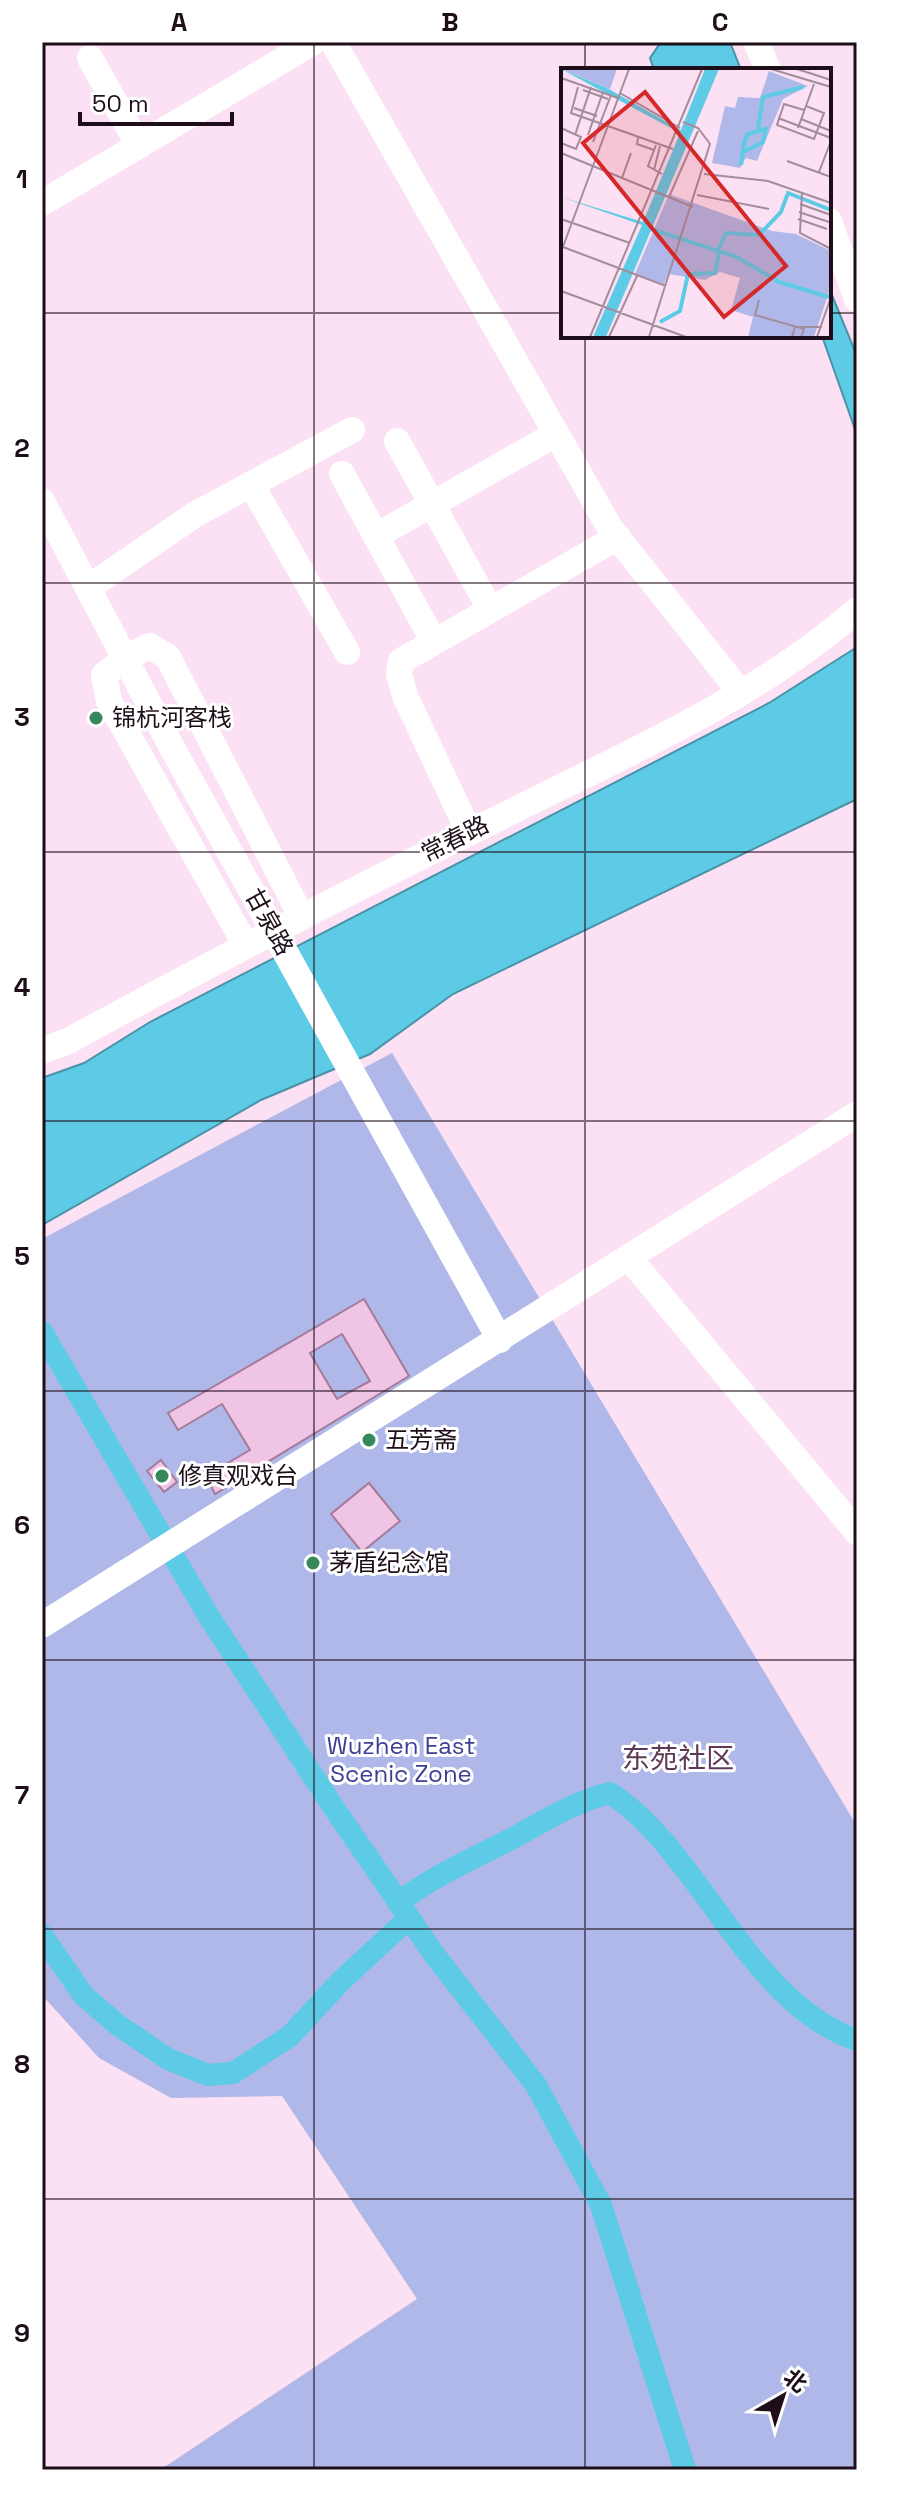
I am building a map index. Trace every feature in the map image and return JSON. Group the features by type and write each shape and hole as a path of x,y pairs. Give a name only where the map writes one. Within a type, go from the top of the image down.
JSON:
{"street":[{"path":"42,203 313,42"},
{"path":"333,42 618,537 740,692"},
{"path":"756,42 767,68"},
{"path":"90,58 139,146"},
{"path":"831,227 857,299"},
{"path":"88,588 194,515 352,430"},
{"path":"376,536 556,434"},
{"path":"397,441 490,609"},
{"path":"342,474 434,642"},
{"path":"251,484 347,652"},
{"name":"甘泉路","path":"42,501 170,744 500,1340"},
{"path":"469,832 405,696 399,674 401,661 618,537"},
{"name":"常春路","path":"42,1051 68,1041 245,944 623,756 811,650 857,610"},
{"path":"245,944 109,701 104,675 125,658 150,646 168,657 301,916"},
{"path":"42,1625 630,1259 852,1129"},
{"path":"630,1259 857,1532"}],"green space":[{"name":"Wuzhen East Scenic Zone","path":"392,1053 857,1826 857,2470 160,2470 417,2299 282,2096 171,2098 99,2058 42,1995 42,1239"}],"shaded area":[{"path":"661,42 730,42 740,68 653,68 650,58"},
{"path":"831,293 857,356 857,435 823,338 831,338"},
{"path":"857,647 857,799 453,994 370,1054 261,1100 42,1225 42,1078 84,1063 150,1022 769,703"}],"building":[{"path":"364,1299 409,1376 215,1494 206,1476 250,1450 222,1404 178,1430 168,1413","holes":["342,1334 370,1381 337,1399 310,1353"]},
{"name":"修真观戏台","path":"161,1460 177,1482 164,1492 147,1471"},
{"path":"369,1483 400,1521 362,1552 331,1514"}],"waterway":[{"path":"42,1332 208,1615 332,1805 436,1957 536,2085 601,2205 685,2470"},
{"path":"398,1903 439,1876 560,1812 610,1793 642,1819 671,1851 755,1961 786,1995 819,2022 857,2040"},
{"path":"42,1935 84,1996 118,2025 168,2059 208,2075 233,2073 290,2036 341,1981 409,1918"}],"place":[{"name":"锦杭河客栈","path":"96,718"},
{"name":"五芳斋","path":"369,1440"},
{"name":"修真观戏台","path":"162,1476"},
{"name":"茅盾纪念馆","path":"313,1563"}],"district":[{"name":"东苑社区","path":"678,1758"}]}
